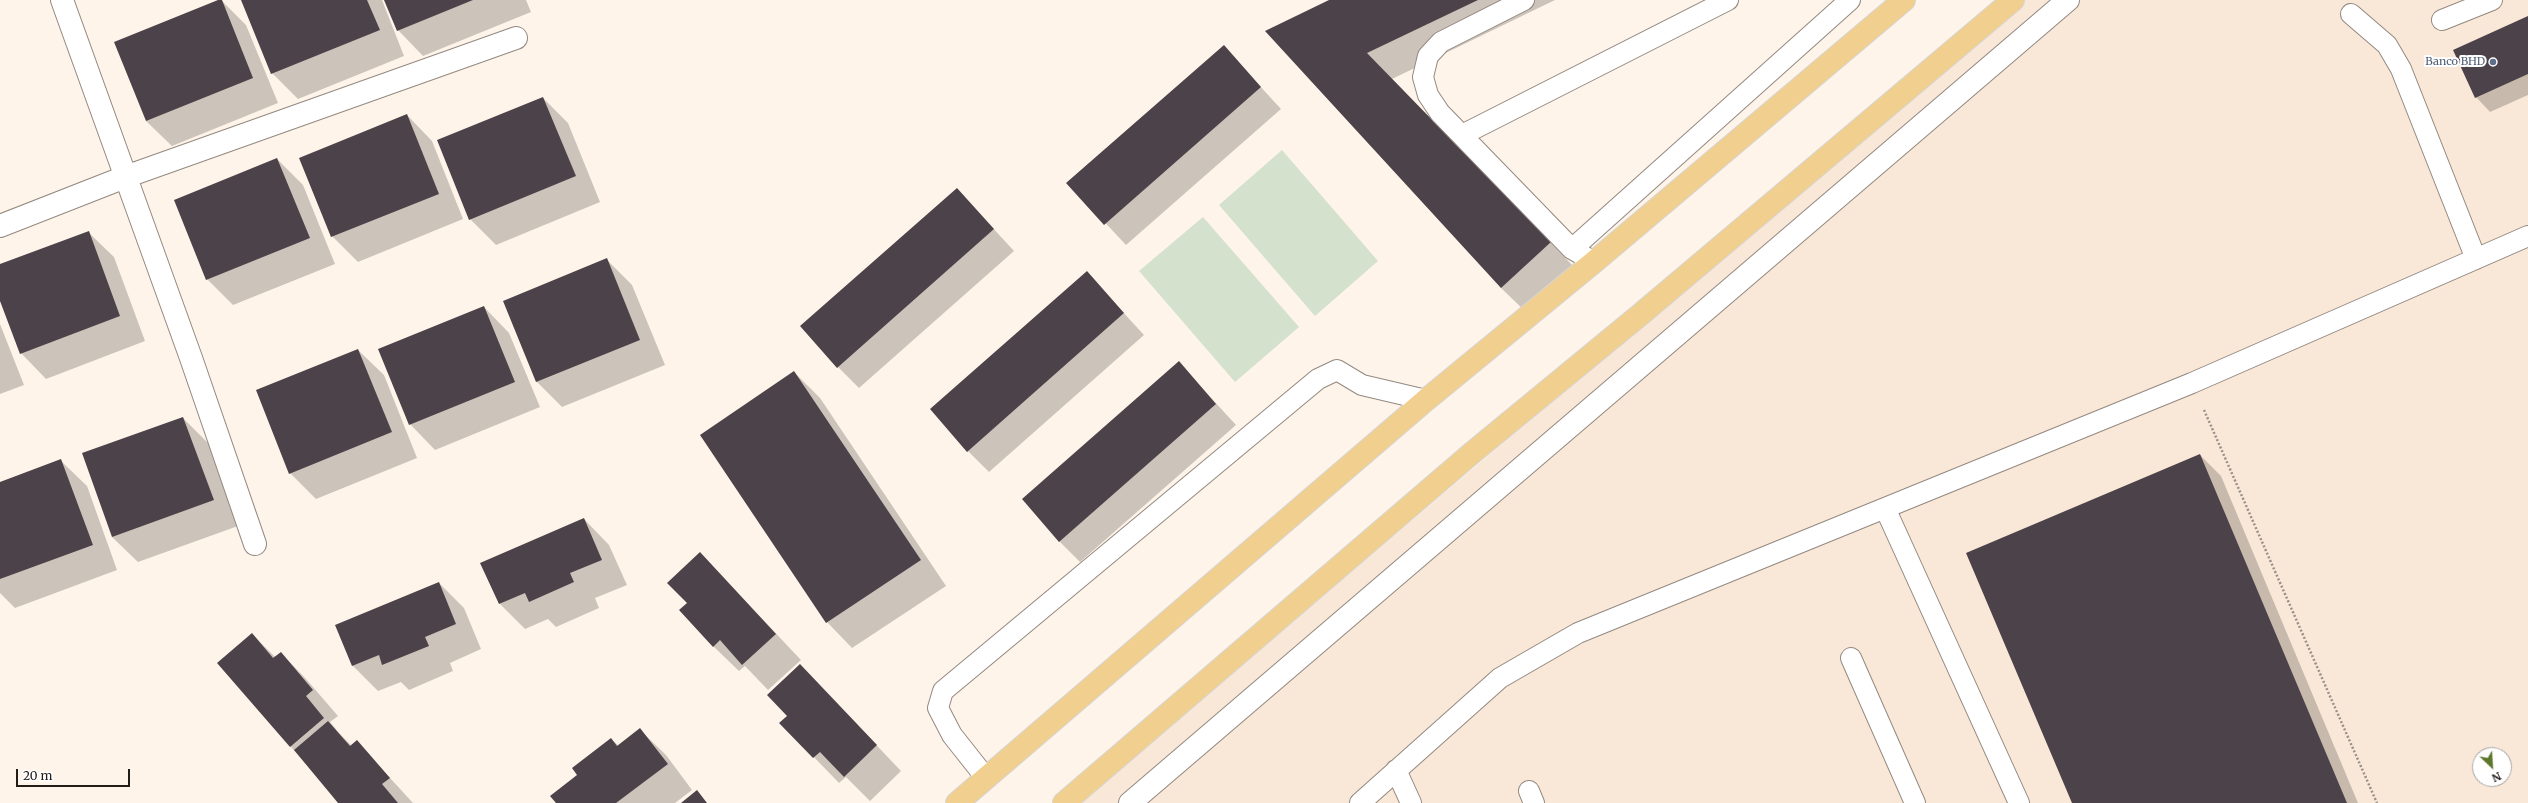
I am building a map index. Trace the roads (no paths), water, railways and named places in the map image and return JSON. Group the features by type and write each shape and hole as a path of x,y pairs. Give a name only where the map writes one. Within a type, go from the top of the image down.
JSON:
{"main road":[{"path":"958,803 1426,400 1594,262 1904,0"},
{"path":"1064,803 1472,452 1640,314 2013,0"}],"street":[{"path":"62,0 191,358 255,544"},
{"path":"1130,803 2068,0"},
{"path":"0,226 125,177 516,38"}],"lane":[{"path":"1524,0 1441,42 1428,56 1423,77 1428,95 1440,113 1572,249 1594,262"},
{"path":"1462,135 1728,0"},
{"path":"1572,249 1850,0"},
{"path":"2442,20 2492,0"},
{"path":"2351,14 2387,45 2401,69 2476,259"},
{"path":"1360,803 1500,678 1578,633 2192,383 2528,236"},
{"path":"986,778 952,735 938,708 943,692 1318,379 1337,370 1362,385 1426,400"},
{"path":"1885,508 2019,803"},
{"path":"1851,658 1915,803"},
{"path":"1396,770 1411,803"}],"place":[{"name":"Banco BHD","path":"2493,62"}]}
